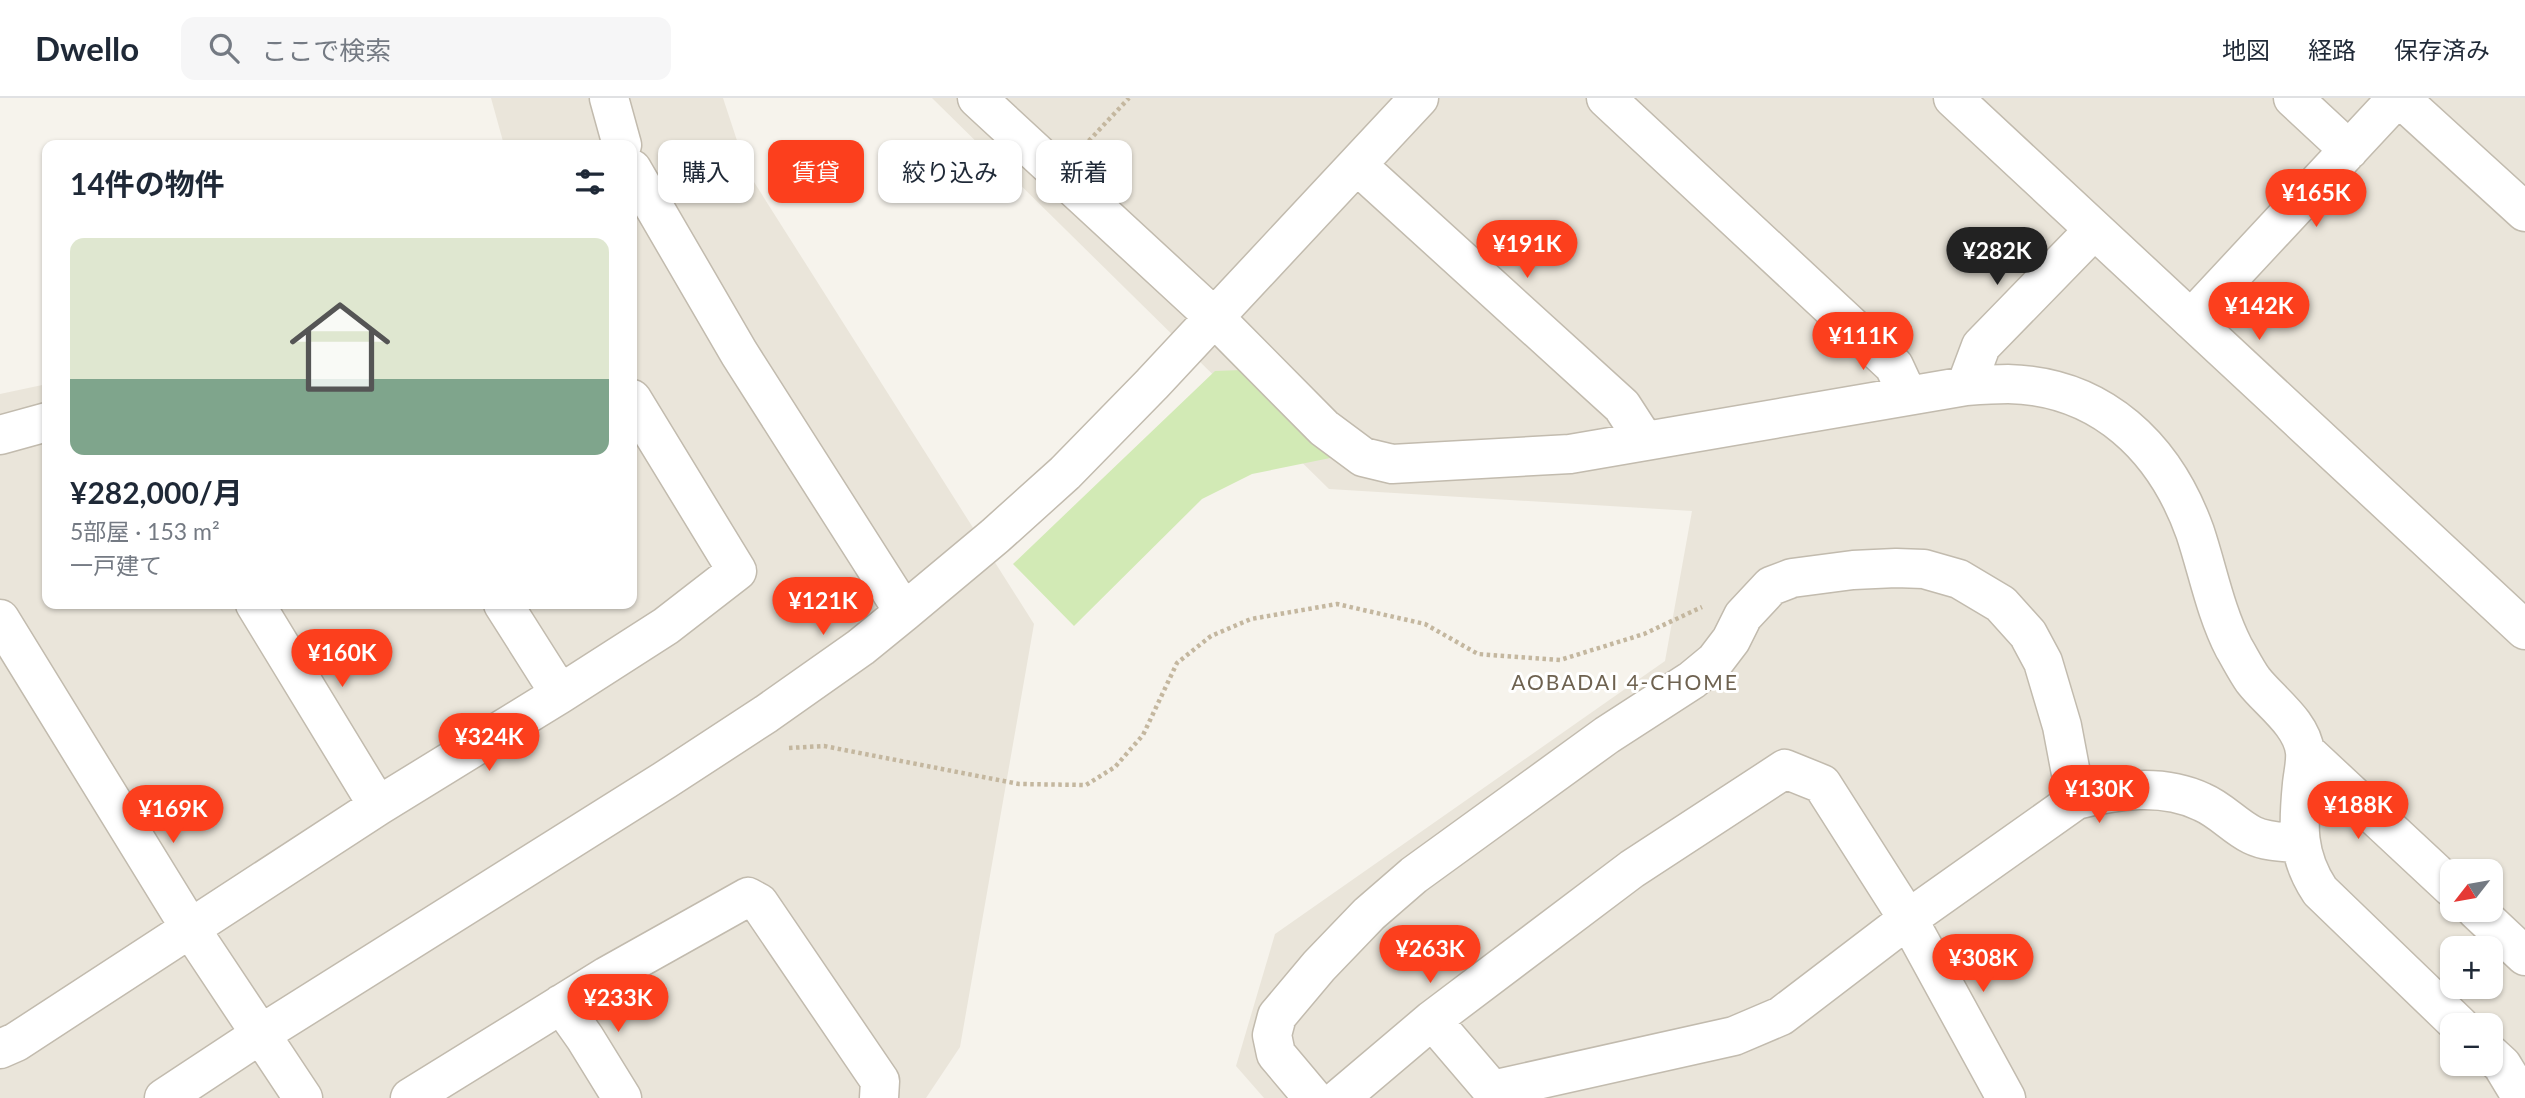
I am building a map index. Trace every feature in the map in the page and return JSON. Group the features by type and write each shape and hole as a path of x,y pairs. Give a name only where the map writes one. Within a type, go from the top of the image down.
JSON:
{"street":[{"path":"609,98 621,140"},
{"path":"977,98 1036,152"},
{"path":"164,1098 665,780 861,647 995,536 1065,473 1152,384 1419,98"},
{"path":"1606,98 1894,366 1907,394"},
{"path":"1953,98 2525,630"},
{"path":"2293,98 2349,150"},
{"path":"2191,319 2399,98 2525,212"},
{"path":"1357,164 1622,407 1644,440"},
{"path":"637,178 739,353 904,612"},
{"path":"1091,203 1214,317 1324,428 1363,457 1392,464 1570,454 1907,394 1966,386 2010,384 2055,392 2106,411 2133,433 2156,459 2184,505 2224,627 2253,679 2298,733 2305,751 2299,844 2310,876 2320,891 2447,1013"},
{"path":"1966,386 1981,346 2095,230"},
{"path":"0,1049 16,1042 378,806 666,626 737,571 637,407"},
{"path":"0,435 42,423"},
{"path":"1313,1098 1276,1054 1272,1035 1277,1016 1319,966 1369,914 1414,875 1607,735 1692,680 1715,661 1731,640 1743,616 1771,586 1792,578 1896,568 1924,569 1959,579 2001,604 2028,634 2043,662 2062,726 2076,800"},
{"path":"258,609 378,806"},
{"path":"506,609 560,694"},
{"path":"0,619 190,929 303,1098"},
{"path":"2305,751 2440,877"},
{"path":"1340,1098 1432,1020 1632,869 1785,769 1822,784 1908,919 2007,1098"},
{"path":"1432,1020 1492,1090 1734,1036 1781,1016 1908,919 2076,800 2109,792 2134,790 2174,793 2204,803 2252,836 2299,844"},
{"path":"410,1098 561,1004 748,897 759,903 880,1081 880,1098"},
{"path":"2489,922 2525,956"},
{"path":"561,1004 622,1098"},
{"path":"2503,1067 2522,1098"}],"path":[{"path":"1090,140 1129,98"},
{"path":"785,748 824,746 1018,784 1086,785 1115,767 1143,735 1177,663 1212,636 1251,619 1336,604 1425,624 1478,654 1560,660 1644,634 1702,607 1758,597"}],"shaded area":[{"path":"491,98 723,98 737,140 658,140 658,203 754,203 754,182 1034,624 960,1047 926,1098 0,1098 0,394 42,385 42,609 637,609 637,140 503,140"},
{"path":"932,98 2525,98 2525,1098 1264,1098 1236,1066 1275,934 1665,661 1692,511 1329,489 1039,203 1132,203 1132,140 1036,140 1036,200 1022,187 1022,140 975,140"}],"green space":[{"path":"1243,370 1340,456 1252,474 1202,499 1074,626 1013,564 1215,371"}],"district":[{"name":"AOBADAI 4-CHOME","path":"1625,683"}]}
